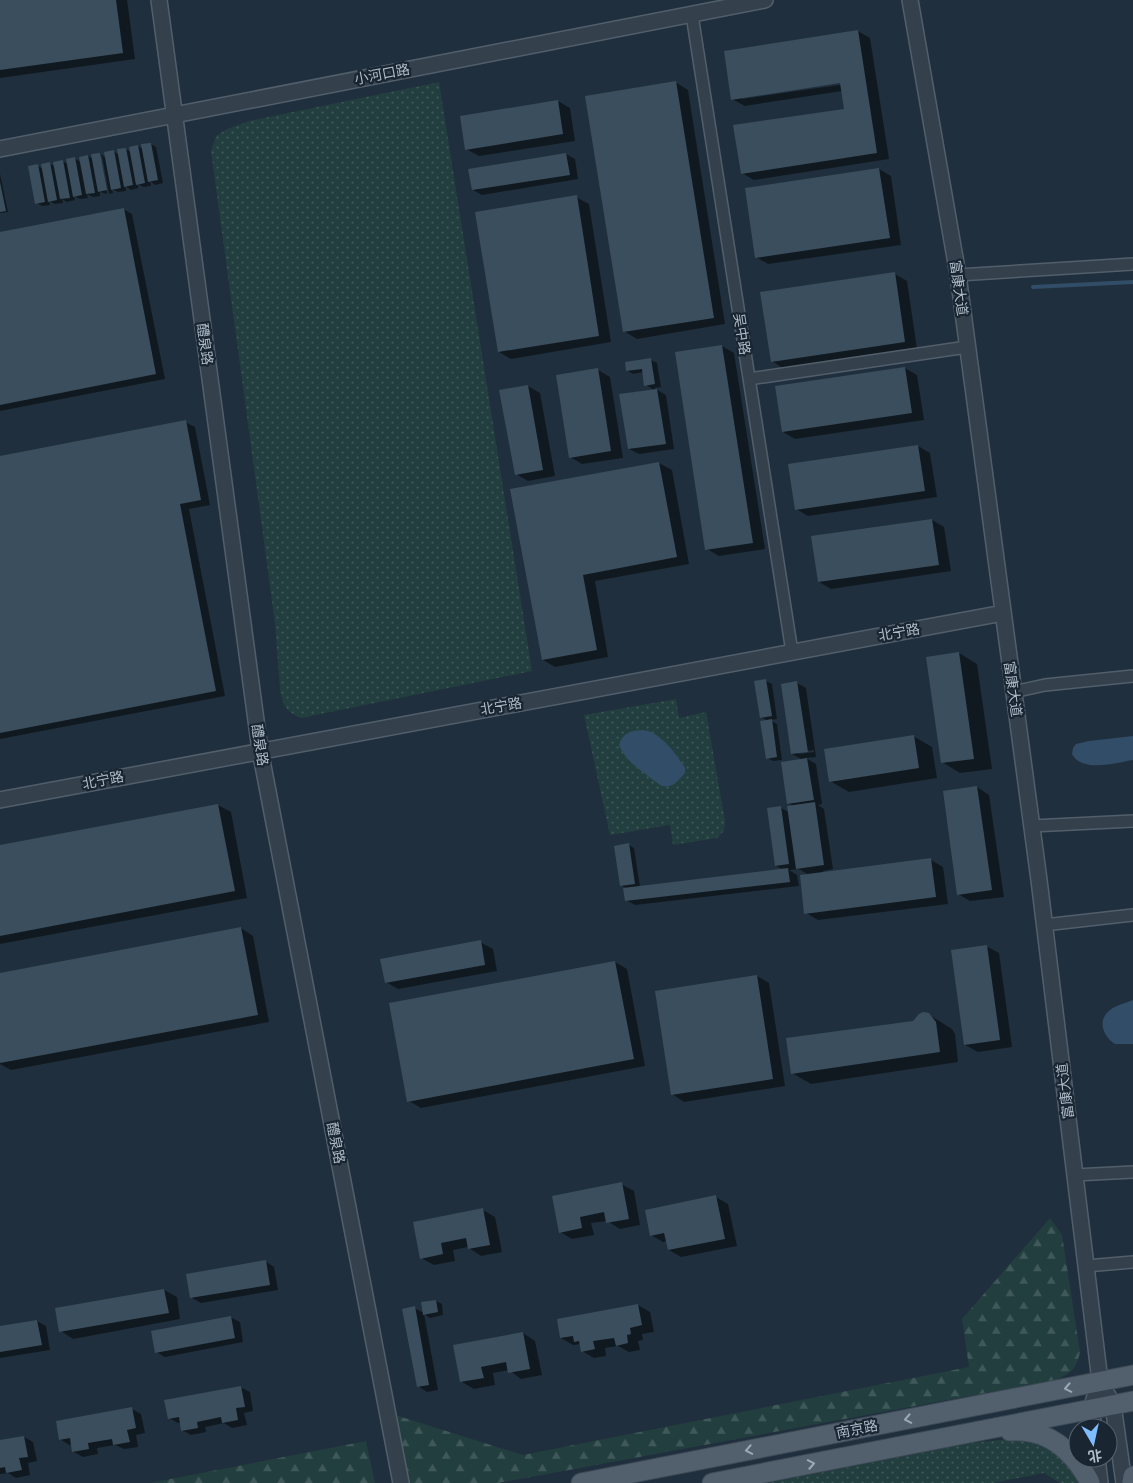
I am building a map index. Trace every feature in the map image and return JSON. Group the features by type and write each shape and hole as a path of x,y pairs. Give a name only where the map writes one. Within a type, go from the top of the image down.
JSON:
{"main road":[{"name":"南京路","path":"582,1483 1133,1375"},
{"name":"南京路","path":"712,1483 1133,1401"},
{"path":"964,1434 1025,1430 1044,1436 1062,1446 1074,1459 1090,1483"},
{"path":"1132,1483 1133,1476"}],"street":[{"name":"醴泉路","path":"159,0 260,750 402,1483"},
{"name":"小河口路","path":"0,149 765,0"},
{"name":"富康大道","path":"910,0 958,275 1032,826 1100,1381 1113,1404 1124,1483"},
{"name":"吴中路","path":"692,15 792,652"},
{"path":"958,275 1133,264"},
{"path":"749,379 967,347"},
{"name":"北宁路","path":"0,800 1003,613"},
{"path":"1013,692 1045,685 1133,676"},
{"path":"1032,826 1133,822"},
{"path":"1044,925 1133,915"},
{"path":"1075,1175 1133,1172"},
{"path":"1086,1266 1133,1262"},
{"name":"富康大道","path":"1092,1418 1091,1409 1100,1381"},
{"path":"1098,1468 1100,1483"}],"green space":[{"path":"439,82 532,671 301,718 288,710 282,699 280,689 275,623 211,151 216,136 227,129 249,121"},
{"path":"676,699 679,718 706,712 725,821 724,831 717,838 673,845 670,825 610,835 584,715"},
{"path":"1050,1218 1062,1235 1080,1352 1077,1363 1072,1370 1056,1380 498,1483 407,1483 395,1415 523,1455 969,1367 962,1319"},
{"path":"1011,1439 1036,1441 1055,1447 1079,1483 1060,1483 1044,1473 993,1483 768,1483 971,1443"},
{"path":"366,1441 375,1483 150,1483"}],"water":[{"path":"643,730 649,731 662,739 685,768 685,773 671,786 660,785 636,767 626,757 619,745 625,735"},
{"path":"1133,736 1133,760 1091,765 1077,760 1072,754 1076,744"},
{"path":"1133,1000 1133,1044 1115,1044 1105,1033 1103,1019 1112,1008"}],"building":[{"path":"0,0 116,0 123,53 0,70"},
{"path":"858,30 877,153 741,174 733,125 844,109 840,83 731,100 724,51"},
{"path":"676,81 714,318 623,332 585,96"},
{"path":"558,100 563,134 465,150 460,116"},
{"path":"151,143 158,180 148,182 141,144"},
{"path":"138,145 145,183 136,185 129,147"},
{"path":"126,148 133,185 124,187 117,149"},
{"path":"114,150 121,188 111,190 104,152"},
{"path":"100,153 107,190 98,192 91,154"},
{"path":"566,153 570,175 472,190 468,169"},
{"path":"88,155 95,193 86,194 79,157"},
{"path":"75,157 82,195 73,197 66,159"},
{"path":"63,160 70,198 60,199 53,162"},
{"path":"50,162 57,200 48,202 41,164"},
{"path":"38,164 45,202 35,204 28,166"},
{"path":"879,168 890,238 755,258 745,188"},
{"path":"0,182 6,211 0,212"},
{"path":"577,195 599,336 498,352 475,212"},
{"path":"124,208 156,374 0,405 0,232"},
{"path":"895,272 905,342 771,362 760,292"},
{"path":"722,345 753,543 705,550 675,352"},
{"path":"651,358 655,384 644,386 642,369 626,371 625,362"},
{"path":"905,367 912,413 782,432 775,386"},
{"path":"598,368 611,451 569,458 556,375"},
{"path":"528,385 543,470 515,475 499,390"},
{"path":"657,389 666,444 628,449 619,394"},
{"path":"186,420 201,500 180,504 216,691 0,733 0,456"},
{"path":"918,445 925,491 795,510 788,464"},
{"path":"659,462 677,557 583,575 597,650 542,660 510,489"},
{"path":"932,519 939,565 818,582 811,536"},
{"path":"959,652 974,759 941,763 926,657"},
{"path":"766,679 772,716 760,718 754,681"},
{"path":"797,681 808,752 791,754 781,684"},
{"path":"772,719 777,757 766,759 760,721"},
{"path":"914,735 919,768 829,782 824,749"},
{"path":"807,758 814,800 787,804 781,762"},
{"path":"977,786 992,890 957,895 943,791"},
{"path":"815,802 824,865 796,869 787,806"},
{"path":"218,804 235,891 0,936 0,845"},
{"path":"781,806 789,864 775,866 767,808"},
{"path":"629,843 635,884 620,886 614,846"},
{"path":"931,858 936,897 804,914 800,875"},
{"path":"788,868 790,882 625,901 623,888"},
{"path":"241,927 258,1015 0,1063 0,973"},
{"path":"481,940 485,965 385,983 380,959"},
{"path":"987,945 1000,1040 964,1045 951,950"},
{"path":"615,961 634,1059 407,1102 389,1003"},
{"path":"757,975 773,1079 671,1095 655,991"},
{"path":"923,1012 929,1013 936,1022 940,1052 791,1074 786,1038 913,1021"},
{"path":"622,1182 629,1219 606,1223 604,1212 580,1217 582,1228 559,1233 552,1196"},
{"path":"716,1195 725,1239 668,1250 664,1233 650,1236 645,1210"},
{"path":"483,1208 490,1245 468,1249 466,1238 441,1243 443,1254 420,1259 413,1222"},
{"path":"266,1260 270,1285 190,1298 186,1274"},
{"path":"164,1289 169,1313 59,1332 55,1308"},
{"path":"436,1300 438,1312 423,1315 421,1302"},
{"path":"638,1304 642,1325 630,1328 631,1334 627,1335 628,1343 616,1346 614,1338 593,1341 595,1349 581,1352 579,1341 574,1342 573,1336 560,1338 557,1319"},
{"path":"415,1306 429,1385 417,1387 402,1309"},
{"path":"231,1316 235,1338 155,1353 151,1331"},
{"path":"37,1320 42,1345 0,1352 0,1326"},
{"path":"523,1332 530,1369 508,1373 506,1362 481,1367 484,1378 460,1382 453,1345"},
{"path":"241,1386 245,1407 236,1408 238,1420 222,1423 221,1417 197,1422 198,1428 181,1431 179,1417 168,1419 164,1400"},
{"path":"132,1407 136,1428 127,1430 130,1442 113,1445 112,1439 88,1443 89,1449 72,1452 70,1438 59,1440 56,1421"},
{"path":"24,1436 28,1457 19,1458 22,1470 6,1473 5,1467 0,1468 0,1440"}],"waterway":[{"path":"1033,287 1133,282"}]}
